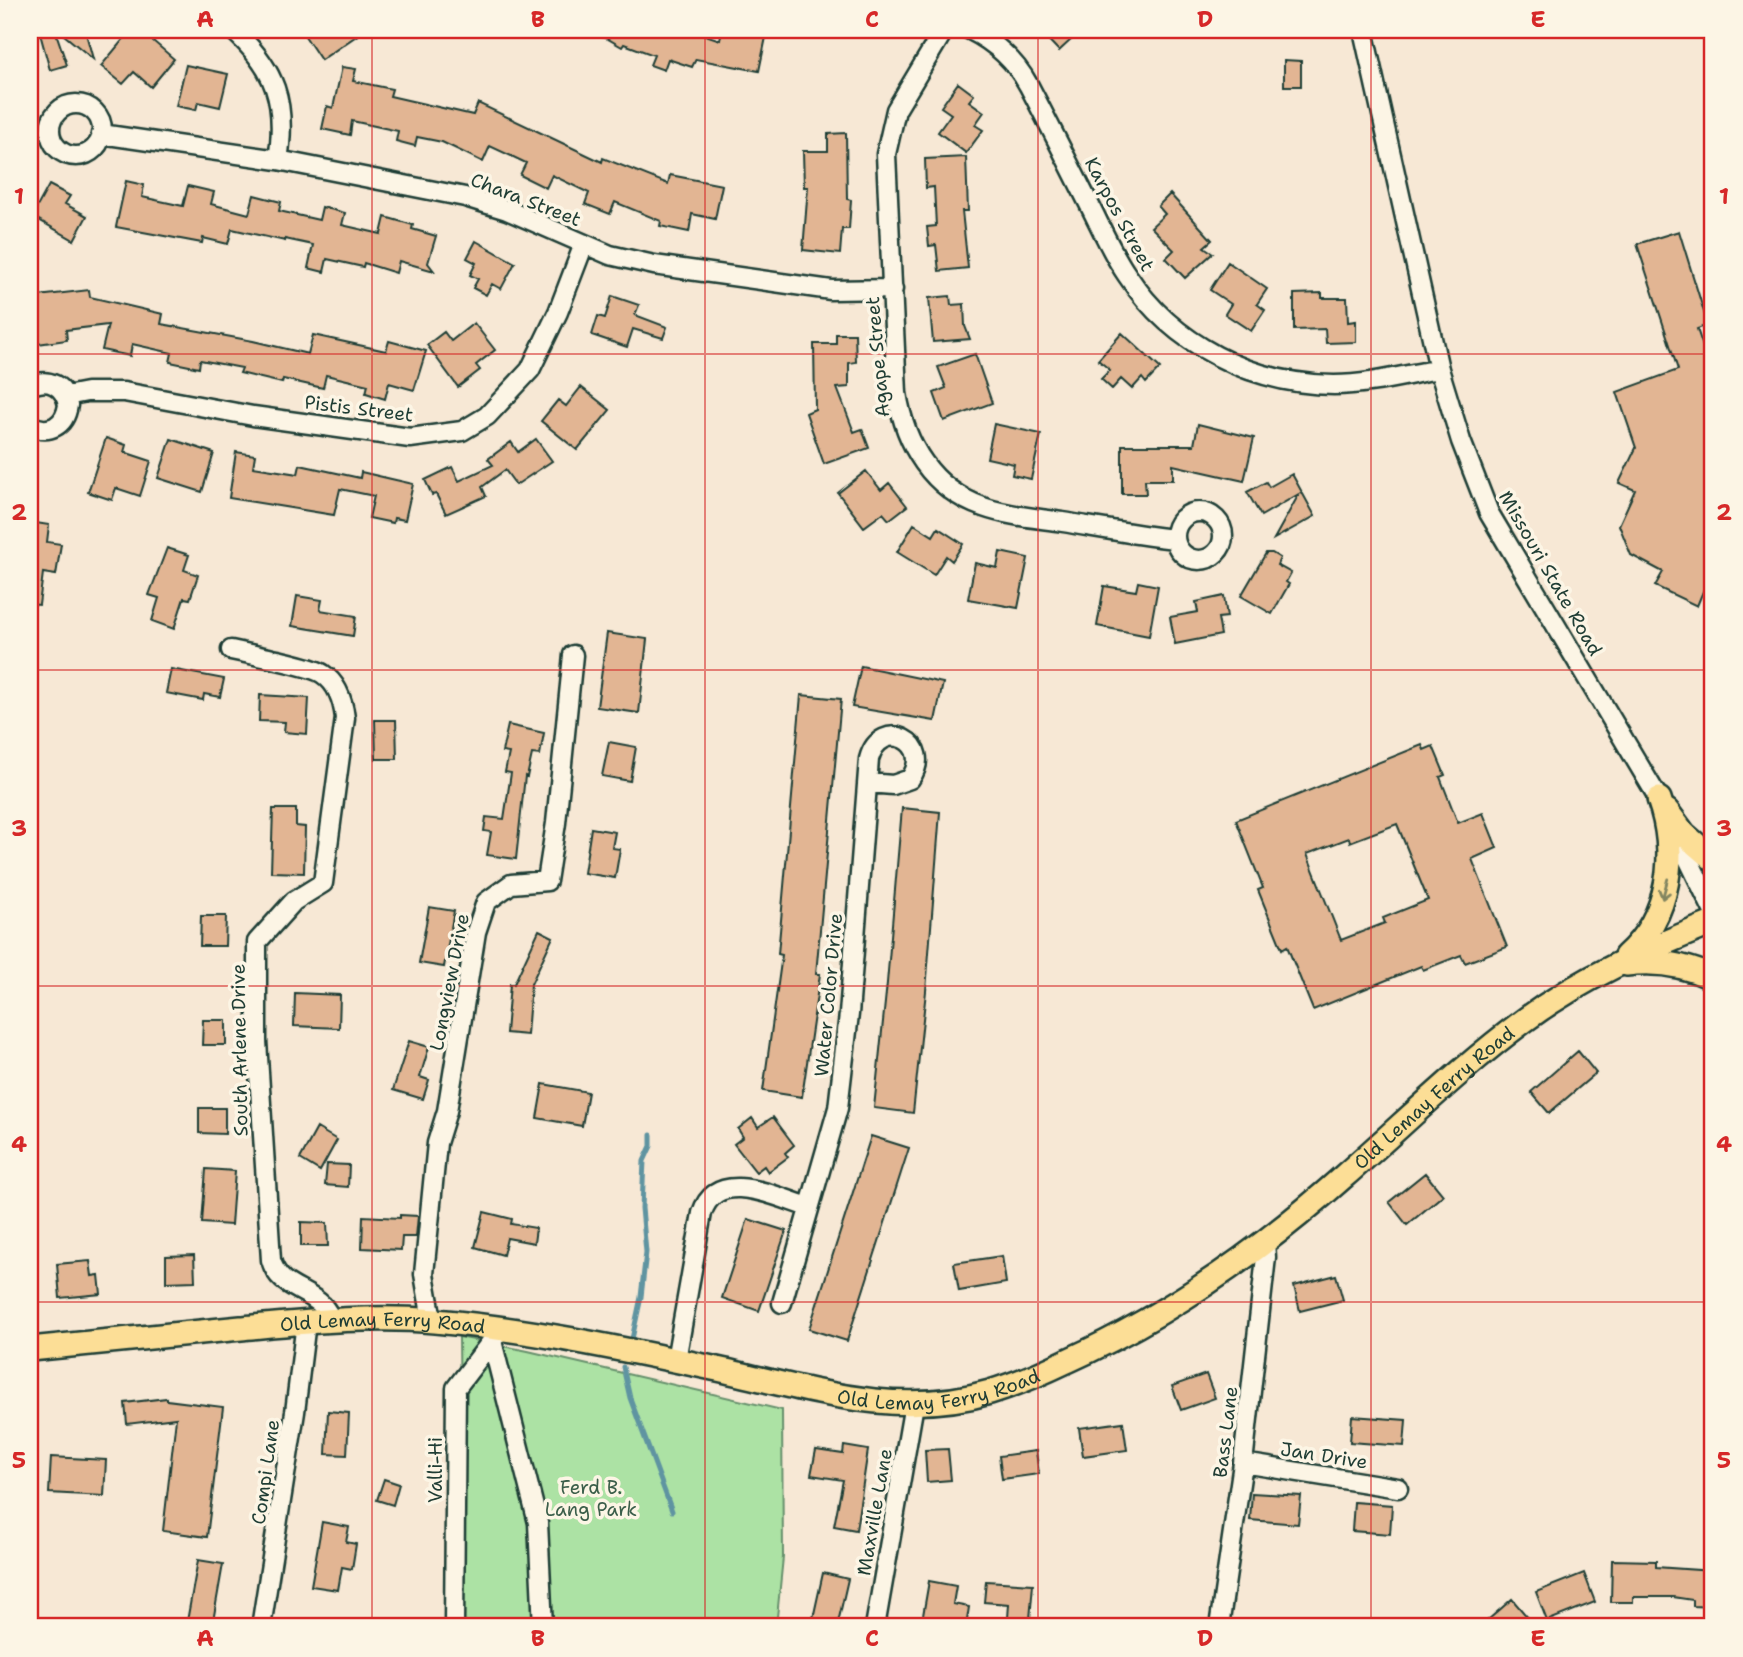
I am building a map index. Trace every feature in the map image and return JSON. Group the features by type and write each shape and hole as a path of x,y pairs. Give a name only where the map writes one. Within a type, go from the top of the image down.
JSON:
{"main road":[{"path":"1659,799 1684,834 1713,859"},
{"path":"1613,967 1645,934 1665,891 1670,868 1670,844 1667,821 1659,799"},
{"name":"Old Lemay Ferry Road","path":"30,1349 332,1320 432,1320 497,1335 543,1334 874,1402 914,1404 952,1401 988,1393 1060,1364 1160,1312 1215,1278 1265,1242 1346,1175 1465,1067 1526,1019 1574,987 1665,942 1713,923"},
{"path":"1613,967 1663,963 1713,978"}],"street":[{"path":"233,30 261,58 275,87 282,117 278,160"},
{"name":"Agape Street","path":"944,30 901,100 889,132 886,166 897,393 901,417 919,456 941,482 960,496 990,509 1174,538"},
{"name":"Karpos Street","path":"970,30 1000,48 1015,63 1126,274 1148,303 1176,330 1225,361 1285,380 1337,385 1439,369"},
{"name":"Missouri State Road","path":"1363,30 1439,369 1461,442 1489,513 1659,799 1713,910"},
{"name":"Chara Street","path":"102,134 278,160 465,197 507,210 610,255 630,260 831,290 893,289"},
{"name":"Pistis Street","path":"30,386 46,382 62,389 66,396 87,392 124,392 253,416 410,438 462,431 487,416 530,370 558,312 584,244"},
{"path":"30,425 38,429 55,427 67,414 66,396"},
{"name":"South Arlene Drive","path":"231,650 322,673 337,689 344,703 344,730 323,883 294,901 257,942 257,1041 271,1260 275,1272 283,1281 324,1306 332,1320"},
{"name":"Longview Drive","path":"432,1320 424,1273 438,1143 447,1111 476,932 486,902 511,884 547,881 556,823 573,655"},
{"name":"Water Color Drive","path":"782,1303 838,1108 849,1014 868,783"},
{"path":"676,1360 705,1204 712,1196 729,1188 744,1188 809,1207"},
{"name":"Bass Lane","path":"1219,1627 1243,1463 1266,1257 1265,1242"},
{"name":"Compi Lane","path":"261,1627 295,1412 306,1322"},
{"path":"497,1335 538,1523 543,1627"},
{"name":"Valli-Hi","path":"454,1627 456,1388 497,1335"},
{"name":"Maxville Lane","path":"875,1627 914,1404"},
{"name":"Jan Drive","path":"1243,1463 1398,1488"}],"green space":[{"name":"Ferd B. Lang Park","path":"459,1337 782,1410 783,1557 776,1627 463,1627"}],"building":[{"path":"39,30 55,30 67,65 50,70"},
{"path":"58,30 85,30 93,59"},
{"path":"131,30 162,30 153,41 174,59 151,87 134,72 123,84 101,66"},
{"path":"301,30 365,30 321,60"},
{"path":"691,30 720,40 722,30 742,30 741,33 766,37 759,71 696,59 692,67 668,59 664,70 650,65 654,55 624,44 622,47 588,32"},
{"path":"1039,30 1064,30 1072,39 1059,51"},
{"path":"1284,60 1301,61 1301,86 1284,86"},
{"path":"186,65 228,74 220,107 198,102 196,110 176,106"},
{"path":"342,67 356,69 353,81 392,89 390,96 473,115 478,103 602,162 603,158 668,184 670,175 722,185 715,219 692,214 689,232 660,226 661,221 615,202 610,214 585,204 589,193 552,175 546,188 520,175 526,163 490,146 483,162 442,142 417,137 415,146 396,141 398,131 352,121 350,135 322,129 327,106 333,108"},
{"path":"958,83 974,95 969,101 984,112 975,125 983,130 966,153 938,132 951,114 941,107"},
{"path":"846,133 847,199 851,200 849,229 842,229 840,254 803,250 808,187 804,187 803,151 828,151 828,134"},
{"path":"966,157 968,211 962,211 968,268 939,271 936,245 929,246 927,227 936,226 934,187 926,188 925,159"},
{"path":"126,181 144,185 142,197 183,206 188,186 214,192 211,204 249,214 254,195 281,202 279,211 319,220 322,207 345,213 342,225 381,234 385,217 413,225 412,229 436,236 428,263 434,271 399,261 396,273 364,263 363,267 327,259 324,272 308,268 313,245 232,229 228,244 203,238 202,243 116,227"},
{"path":"49,185 70,196 65,204 87,216 74,240 32,216"},
{"path":"1170,194 1212,240 1204,247 1213,253 1185,278 1166,258 1174,250 1151,227 1165,214 1158,206"},
{"path":"1679,231 1708,325 1697,329 1708,361 1713,360 1713,594 1704,589 1697,606 1655,586 1663,572 1631,555 1619,525 1635,490 1619,483 1636,448 1617,392 1678,370 1637,244"},
{"path":"476,241 515,263 501,289 492,284 486,295 473,288 478,279 470,275 476,263 467,258"},
{"path":"1228,262 1267,289 1257,304 1265,310 1251,331 1225,314 1231,304 1210,290"},
{"path":"89,290 90,297 163,314 161,324 308,354 313,335 386,351 389,341 426,351 414,390 389,383 385,399 366,393 368,385 326,375 323,388 283,379 282,383 240,373 242,368 200,360 199,368 170,362 172,353 132,344 130,356 102,350 108,325 66,330 67,340 30,345 30,297"},
{"path":"1322,293 1322,298 1347,298 1348,322 1356,321 1356,342 1326,343 1325,329 1294,330 1294,294"},
{"path":"612,296 639,305 635,315 667,327 663,338 633,329 627,347 592,335 598,316 605,318"},
{"path":"950,296 951,305 964,304 965,326 970,339 933,342 929,298"},
{"path":"474,323 495,350 476,365 480,370 458,387 427,345 444,332 451,341"},
{"path":"1122,333 1160,368 1146,383 1142,378 1132,389 1121,379 1112,389 1101,379 1110,370 1098,360"},
{"path":"836,334 855,334 856,362 849,363 849,387 837,388 854,432 862,429 869,448 824,464 806,413 815,409 814,344 836,344"},
{"path":"975,354 992,403 944,421 934,393 946,388 938,367"},
{"path":"581,387 610,410 577,450 541,421 558,400 566,406"},
{"path":"994,424 1041,434 1031,479 1012,475 1014,464 987,458"},
{"path":"1198,424 1254,438 1244,481 1173,465 1173,480 1145,480 1146,494 1122,494 1122,445 1194,445"},
{"path":"106,438 126,445 124,452 151,461 140,496 116,488 112,500 88,492"},
{"path":"171,439 214,453 202,492 158,478"},
{"path":"536,439 552,461 516,485 505,470 482,487 486,496 446,514 425,480 452,467 459,481 493,465 488,459 511,442 518,452"},
{"path":"236,452 255,455 253,467 298,474 300,465 360,478 361,472 413,484 405,520 394,518 393,523 369,518 374,496 340,489 334,515 229,498"},
{"path":"866,471 881,490 889,483 907,506 889,520 883,513 864,527 838,493"},
{"path":"1292,474 1315,516 1274,539 1299,494 1261,516 1247,492 1266,482 1269,487"},
{"path":"30,522 49,525 47,542 61,544 56,575 43,573 39,605 30,604"},
{"path":"914,524 933,536 938,528 963,544 952,561 946,556 934,575 897,552"},
{"path":"167,548 189,555 184,570 198,575 190,599 184,598 174,629 152,621 159,598 149,595"},
{"path":"1000,552 1028,558 1018,608 968,599 975,563 997,568"},
{"path":"1266,553 1280,558 1277,565 1291,573 1286,582 1289,584 1272,614 1241,596"},
{"path":"1138,582 1158,586 1149,636 1097,626 1104,586 1136,591"},
{"path":"297,596 322,600 320,610 356,616 353,636 292,626"},
{"path":"1224,596 1227,617 1218,618 1221,635 1175,644 1170,617 1198,612 1196,602"},
{"path":"607,633 647,639 639,713 597,707"},
{"path":"861,666 943,683 935,721 852,707"},
{"path":"171,669 224,679 220,697 204,694 203,700 166,693"},
{"path":"260,695 309,698 307,734 284,732 285,722 259,721"},
{"path":"801,695 841,699 816,974 820,974 802,1097 763,1091 782,955 778,954"},
{"path":"375,720 396,720 397,759 376,759"},
{"path":"508,725 544,733 540,755 532,754 527,777 525,776 516,859 487,855 491,832 484,831 486,817 504,819 511,773 505,772 509,753 502,752"},
{"path":"609,742 636,747 630,781 602,776"},
{"path":"1422,745 1424,750 1433,746 1445,775 1440,777 1458,823 1483,813 1497,848 1472,859 1507,947 1465,963 1461,955 1423,970 1421,966 1313,1010 1287,946 1282,949 1258,890 1263,888 1236,820","holes":["1397,824 1428,900 1383,918 1385,923 1341,940 1307,854 1349,838 1350,842"]},
{"path":"902,808 940,812 913,1113 874,1108"},
{"path":"273,809 296,809 296,826 305,827 304,873 271,872"},
{"path":"591,828 615,832 612,848 620,849 615,878 584,873"},
{"path":"429,907 454,911 444,967 419,963"},
{"path":"201,916 226,916 225,946 200,946"},
{"path":"539,930 553,937 531,984 527,1035 506,1033 510,984 514,984"},
{"path":"295,993 340,995 339,1028 294,1026"},
{"path":"203,1020 226,1020 226,1045 202,1045"},
{"path":"409,1041 429,1047 420,1077 429,1080 423,1099 393,1090"},
{"path":"1578,1051 1596,1073 1549,1113 1531,1092"},
{"path":"543,1084 588,1092 582,1126 537,1118"},
{"path":"199,1108 225,1108 225,1134 199,1133"},
{"path":"773,1117 794,1145 785,1153 788,1157 768,1172 764,1166 756,1172 734,1144 743,1137 738,1129 752,1118 758,1127"},
{"path":"317,1128 337,1140 320,1171 300,1159"},
{"path":"871,1136 909,1148 847,1341 809,1329"},
{"path":"327,1164 349,1165 348,1187 325,1185"},
{"path":"206,1169 235,1171 231,1225 202,1223"},
{"path":"1425,1173 1443,1195 1407,1225 1389,1202"},
{"path":"484,1212 512,1219 511,1224 536,1228 534,1243 507,1238 503,1255 475,1247"},
{"path":"400,1215 418,1216 416,1237 402,1237 401,1250 362,1248 363,1216 400,1218"},
{"path":"748,1219 786,1231 759,1311 722,1298"},
{"path":"301,1222 327,1223 328,1246 301,1246"},
{"path":"194,1255 195,1281 166,1282 166,1256"},
{"path":"1002,1256 1006,1283 959,1291 954,1263"},
{"path":"90,1261 92,1276 99,1275 101,1294 60,1298 57,1264"},
{"path":"1336,1275 1343,1300 1300,1311 1294,1286"},
{"path":"1206,1374 1215,1398 1181,1410 1172,1386"},
{"path":"167,1398 223,1407 207,1537 163,1531 176,1418 127,1424 125,1403"},
{"path":"328,1411 349,1413 347,1455 326,1454"},
{"path":"1352,1416 1406,1420 1404,1446 1350,1442"},
{"path":"1123,1422 1127,1450 1083,1456 1079,1428"},
{"path":"844,1446 868,1450 856,1530 834,1526 843,1480 811,1475 816,1450 843,1454"},
{"path":"948,1449 951,1480 927,1482 925,1450"},
{"path":"1036,1451 1039,1474 1002,1479 999,1456"},
{"path":"51,1457 106,1460 104,1496 49,1493"},
{"path":"384,1479 399,1484 393,1505 377,1500"},
{"path":"1252,1493 1301,1496 1298,1524 1250,1520"},
{"path":"1354,1502 1392,1505 1390,1534 1352,1531"},
{"path":"322,1522 349,1527 346,1542 356,1544 352,1569 342,1567 338,1590 311,1586"},
{"path":"198,1560 223,1564 212,1627 186,1627"},
{"path":"1612,1560 1656,1561 1656,1567 1713,1571 1713,1607 1693,1606 1693,1600 1673,1597 1633,1597 1633,1602 1611,1602"},
{"path":"823,1573 848,1579 837,1627 812,1623"},
{"path":"1584,1573 1595,1602 1547,1621 1536,1592"},
{"path":"929,1581 956,1586 953,1604 969,1607 966,1627 921,1627"},
{"path":"986,1581 1033,1584 1030,1619 1008,1618 1009,1604 984,1602"},
{"path":"1512,1599 1536,1627 1480,1627"}],"waterway":[{"path":"632,1339 641,1297 646,1252 643,1183 644,1161 651,1146 651,1135"},
{"path":"623,1367 630,1398 672,1511"}]}
